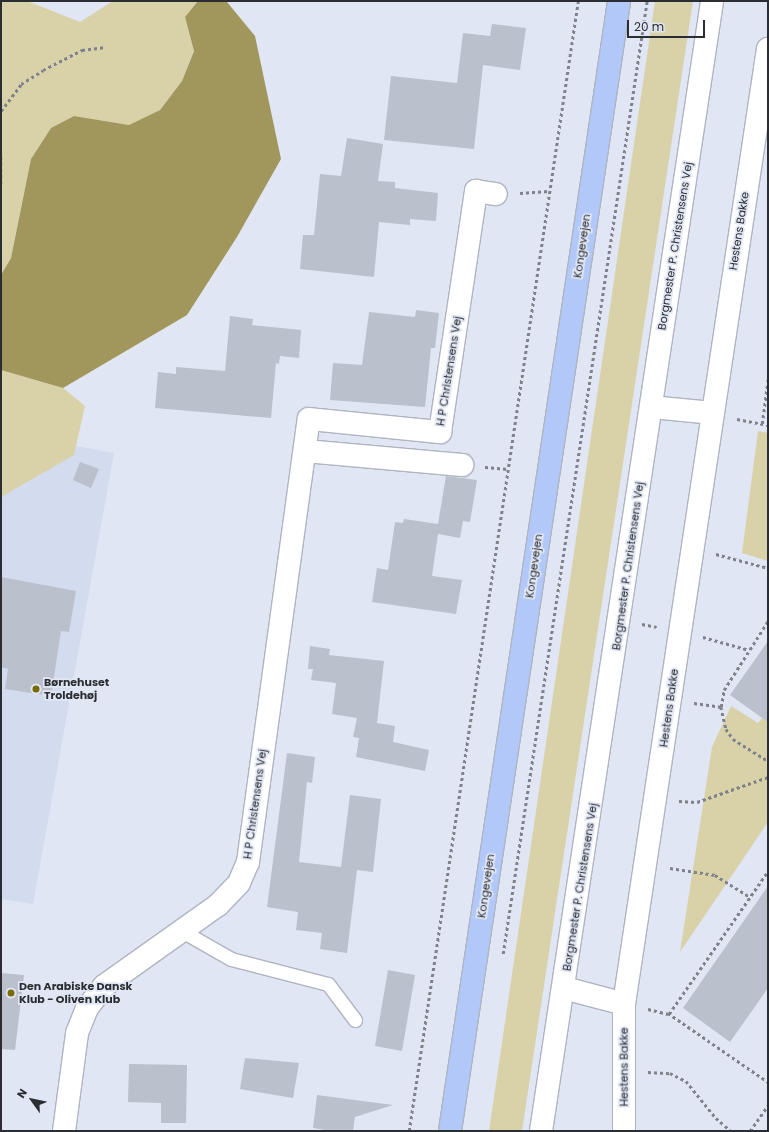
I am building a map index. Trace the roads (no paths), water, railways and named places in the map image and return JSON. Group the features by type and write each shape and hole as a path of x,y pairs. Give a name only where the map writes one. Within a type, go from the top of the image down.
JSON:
{"main road":[{"name":"Kongevejen","path":"450,1131 619,1"}],"street":[{"name":"Borgmester P. Christensens Vej","path":"541,1131 564,988 712,1"},
{"name":"Hestens Bakke","path":"624,1131 624,1004 768,49"},
{"name":"H P Christensens Vej","path":"64,1131 77,1033 87,1008 104,986 223,900 239,883 248,862 309,419 440,432 476,191 496,194"},
{"path":"651,407 712,413"},
{"path":"304,451 462,465"},
{"path":"564,988 624,1004"}],"lane":[{"path":"182,931 231,959 328,984 355,1020"}],"place":[{"name":"Børnehuset Troldehøj","path":"36,689"},
{"name":"Den Arabiske Dansk Klub - Oliven Klub","path":"11,993"}]}
